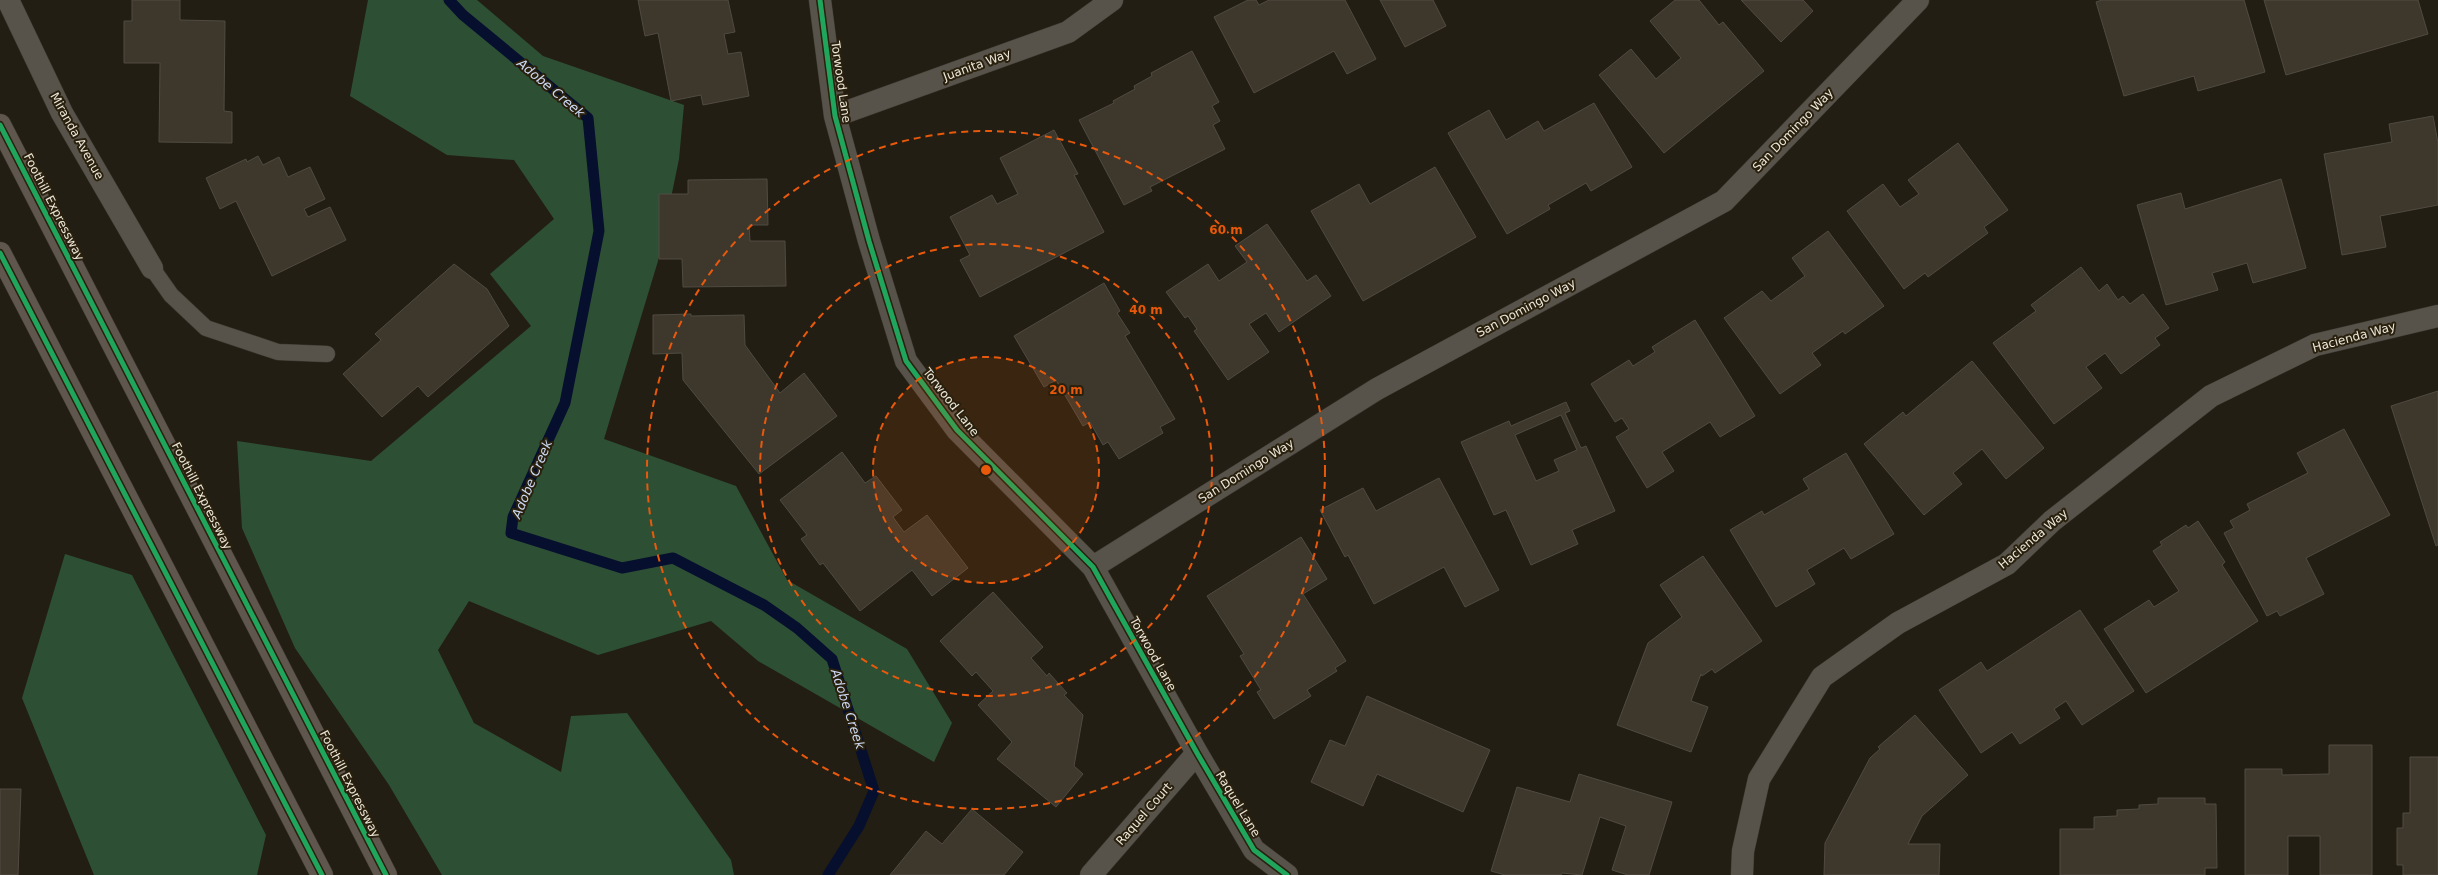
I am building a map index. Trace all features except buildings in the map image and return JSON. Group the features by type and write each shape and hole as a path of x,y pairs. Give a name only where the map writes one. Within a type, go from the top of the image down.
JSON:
{"highway":[{"name":"Foothill Expressway","path":"0,125 386,875"},
{"path":"0,253 322,875"}],"street":[{"name":"Miranda Avenue","path":"8,0 62,113 152,268"},
{"name":"Torwood Lane","path":"820,0 835,116 869,241 906,361 957,430 1093,567 1197,754"},
{"name":"Juanita Way","path":"835,116 1068,32 1112,0"},
{"name":"San Domingo Way","path":"1093,567 1377,389 1724,201 1918,0"},
{"name":"Hacienda Way","path":"1742,875 1743,851 1759,779 1822,677 1898,623 2007,564 2052,522 2211,396 2316,345 2438,316"},
{"name":"Raquel Court","path":"1091,875 1197,754"},
{"name":"Raquel Lane","path":"1197,754 1254,850 1287,875"}],"lane":[{"path":"152,268 171,294 206,328 278,352 327,354"}],"green space":[{"path":"368,0 477,0 543,56 684,105 679,159 658,261 604,439 736,486 787,580 907,649 952,723 934,762 758,661 711,621 598,655 469,601 438,650 474,723 561,772 571,716 627,713 731,860 734,875 442,875 389,785 295,648 242,528 237,441 371,461 531,326 490,274 554,219 514,160 447,155 350,96"},
{"path":"65,554 132,575 266,835 257,875 94,875 22,698"}],"waterway":[{"name":"Adobe Creek","path":"449,0 463,15 588,118 599,231 565,403 513,517 511,533 622,568 673,558 764,605 797,628 832,659 874,791 859,826 828,875"}],"cycle path":[{"path":"820,0 835,116 869,241 906,361 957,430 1093,567 1197,753 1254,850 1287,875"},
{"path":"0,125 386,875"},
{"path":"0,253 322,875"}]}
